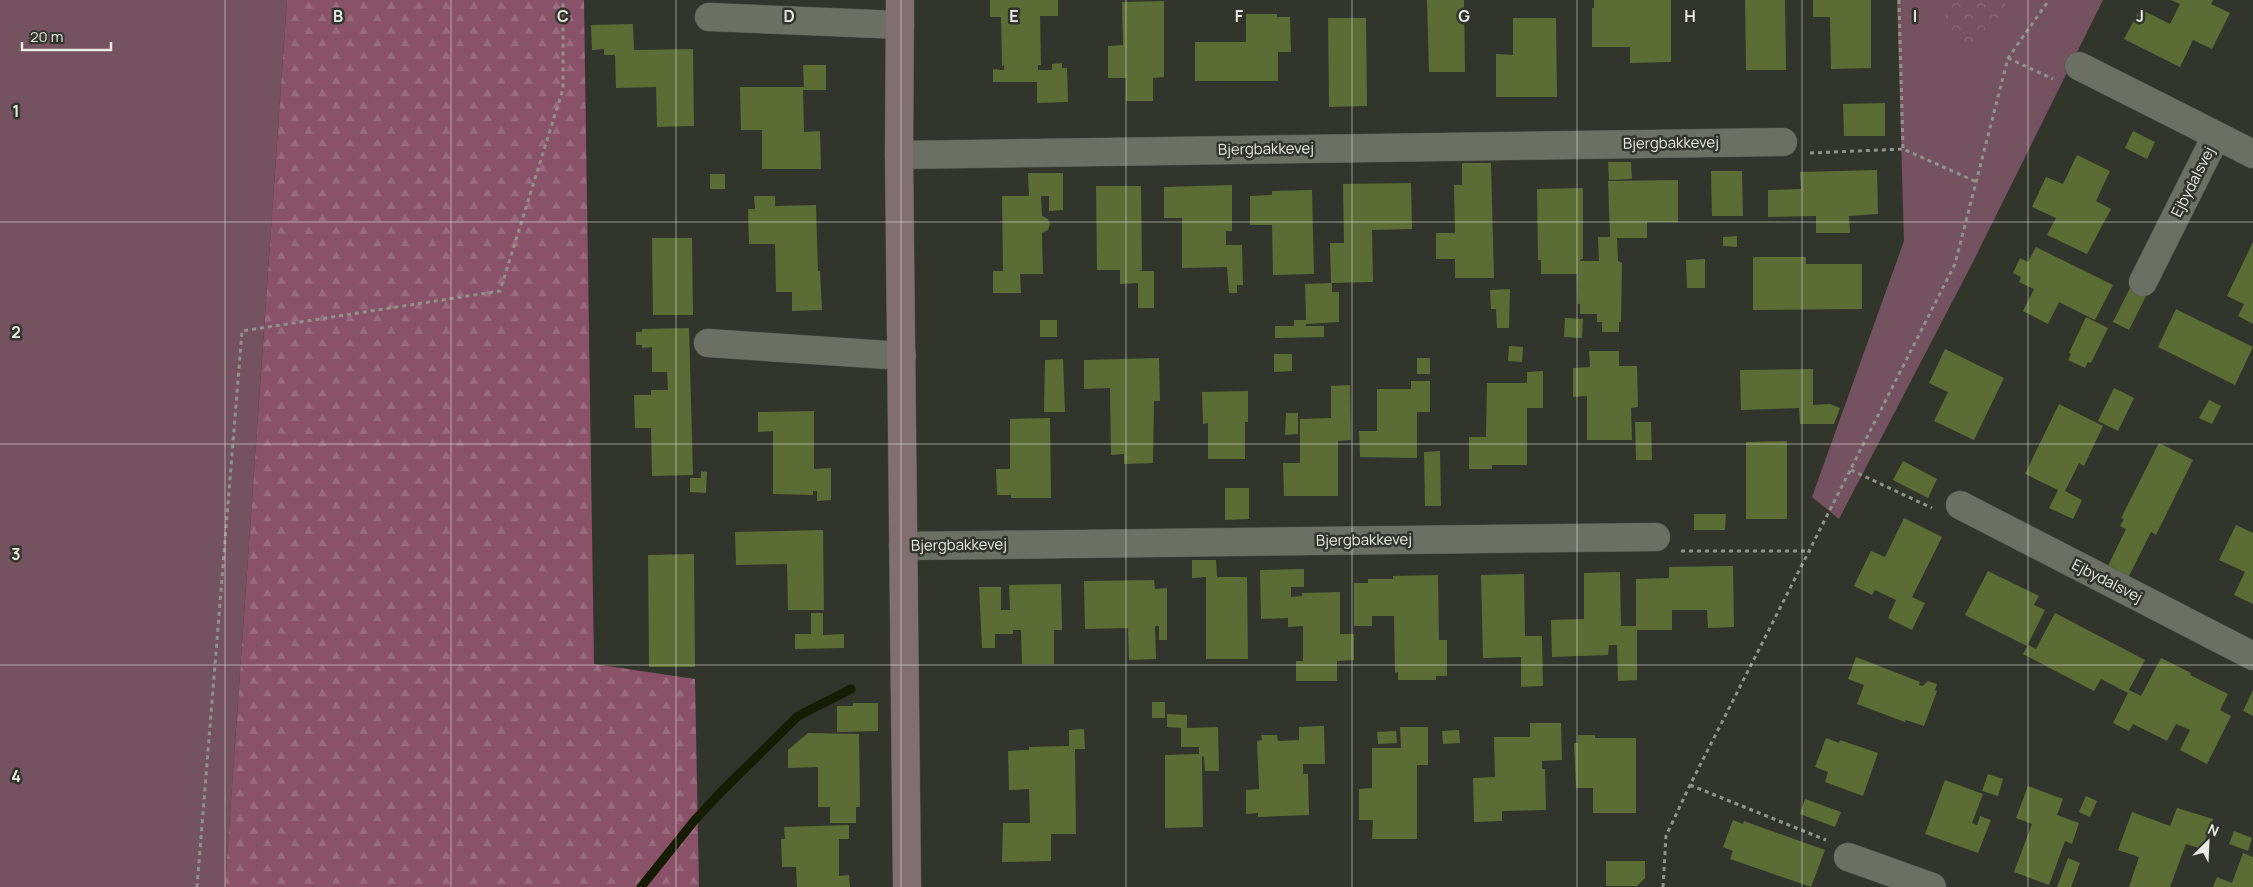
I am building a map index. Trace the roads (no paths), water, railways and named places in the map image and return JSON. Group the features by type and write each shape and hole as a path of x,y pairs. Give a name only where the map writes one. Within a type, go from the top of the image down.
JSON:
{"street":[{"name":"Bjergbakkevej","path":"710,17 900,13 899,155 907,887"},
{"name":"Ejbydalsvej","path":"2079,66 2253,154"},
{"name":"Ejbydalsvej","path":"2143,282 2216,136"},
{"name":"Bjergbakkevej","path":"899,155 1783,142"},
{"path":"708,343 902,356"},
{"name":"Ejbydalsvej","path":"1960,506 2253,656"},
{"name":"Bjergbakkevej","path":"903,546 1656,536"},
{"path":"1848,857 1932,887"}],"waterway":[{"path":"641,887 694,821 798,716 851,689"}]}
